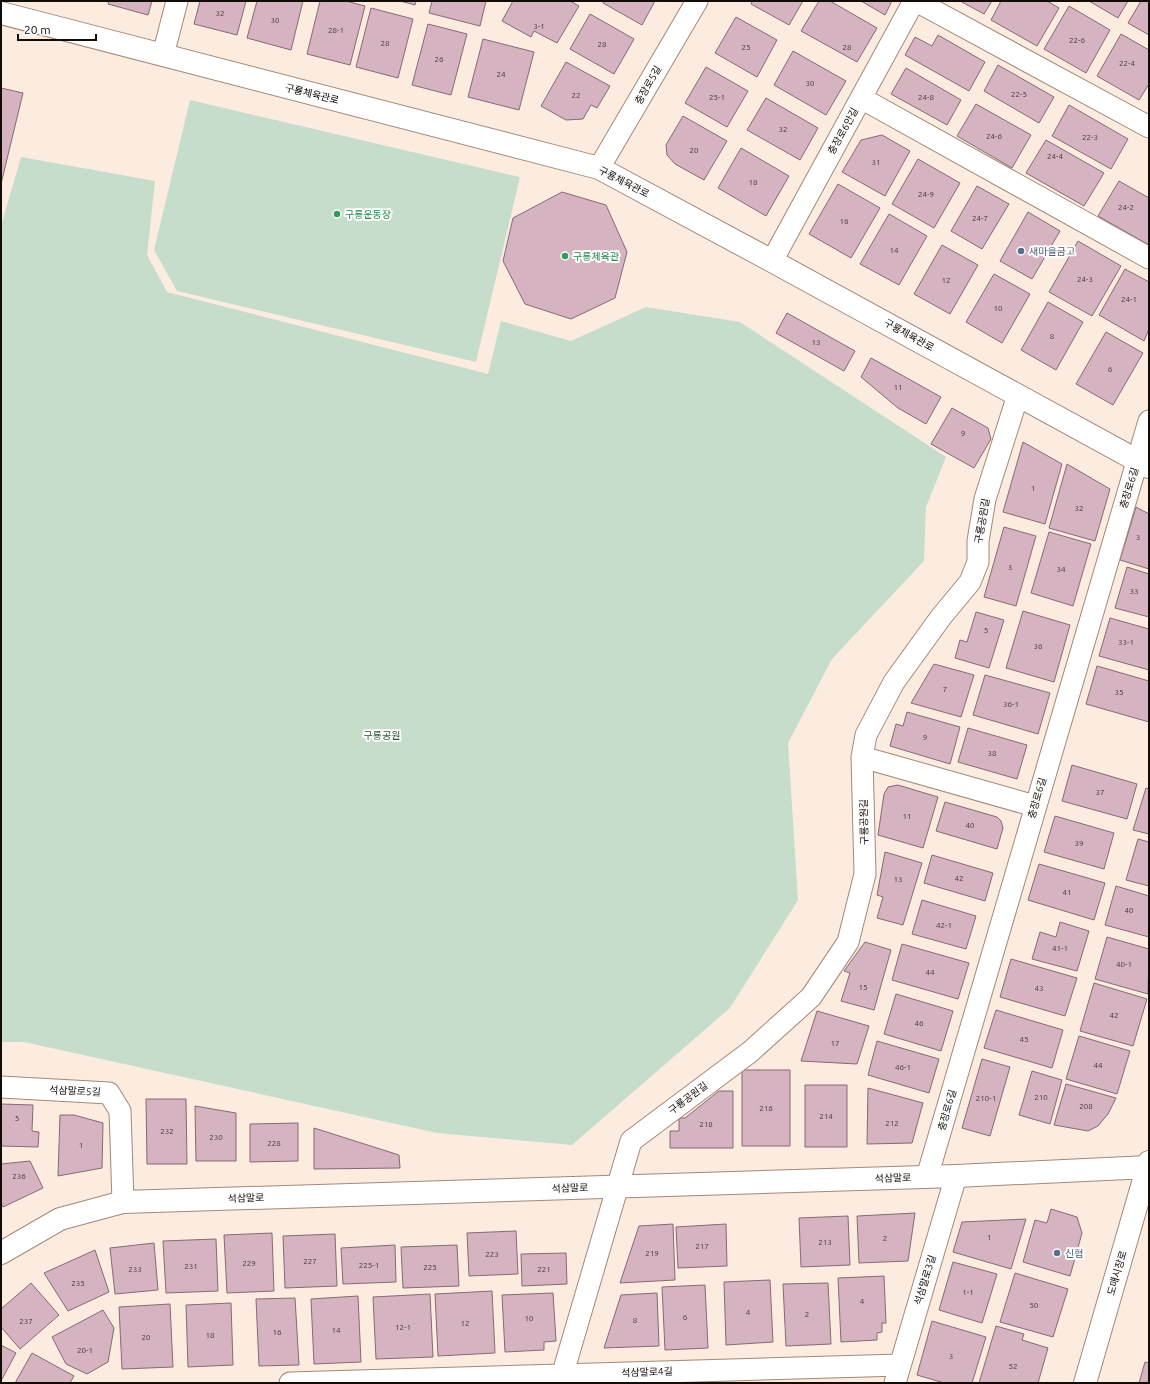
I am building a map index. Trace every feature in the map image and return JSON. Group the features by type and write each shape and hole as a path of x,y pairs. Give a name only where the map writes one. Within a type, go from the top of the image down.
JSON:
{"street":[{"path":"163,55 177,1"},
{"name":"충장로5길","path":"599,168 697,1"},
{"path":"915,1 1149,127"},
{"name":"충장로6안길","path":"772,261 915,1"},
{"name":"구룡체육관로","path":"1,13 599,168 1143,464"},
{"path":"861,98 1149,258"},
{"name":"구룡공원길","path":"562,1379 631,1142 750,1052 810,997 848,942 865,874 862,757 866,735 894,682 941,617 970,582 978,562 978,541 985,499 1018,395"},
{"name":"충장로6길","path":"928,1177 1035,806 1143,464 1149,421"},
{"path":"862,757 1035,806"},
{"name":"석삼말로5길","path":"1,1087 109,1093 120,1110 123,1202"},
{"name":"석삼말로","path":"1,1253 60,1219 123,1202 928,1177 1148,1166"},
{"name":"도매시장로","path":"1085,1383 1148,1166"},
{"name":"석삼말로3길","path":"898,1374 956,1176"},
{"name":"석삼말로4길","path":"290,1383 898,1374"}],"green space":[{"name":"구룡운동장","path":"190,100 520,177 476,362 177,291 154,250"},
{"name":"구룡공원","path":"21,157 155,181 147,255 167,292 488,374 501,321 571,341 646,307 740,322 946,457 926,507 924,561 832,659 788,743 798,900 730,1008 572,1145 437,1133 24,1042 1,1042 1,226"}],"building":[{"path":"109,1 152,1 148,15 108,4"},
{"path":"200,1 246,1 237,35 194,24"},
{"path":"257,1 303,1 291,50 247,38"},
{"path":"320,1 346,1 365,6 350,65 307,54"},
{"path":"400,1 416,1 415,5"},
{"path":"432,1 486,1 480,26 429,13"},
{"path":"513,1 570,1 579,6 557,43 534,31 531,37 502,21"},
{"path":"604,1 655,1 642,25 603,3"},
{"path":"752,1 803,1 789,25 751,4"},
{"path":"819,1 830,1 877,28 857,62 801,31"},
{"path":"861,1 892,1 885,15"},
{"path":"960,1 992,1 984,14"},
{"path":"1001,1 1047,1 1059,8 1037,46 991,20"},
{"path":"1089,1 1128,1 1118,18"},
{"path":"1141,1 1149,1 1149,35 1128,23"},
{"path":"1069,6 1110,30 1086,73 1044,49"},
{"path":"371,8 413,19 398,78 356,67"},
{"path":"590,14 634,39 614,74 570,49"},
{"path":"736,17 777,40 757,77 715,53"},
{"path":"428,24 467,34 451,95 412,85"},
{"path":"1121,34 1149,50 1149,84 1139,100 1097,76"},
{"path":"938,35 985,62 969,91 905,55 915,37 932,46"},
{"path":"483,39 534,52 519,110 468,97"},
{"path":"793,51 846,81 826,115 774,85"},
{"path":"566,62 610,86 597,108 591,105 583,119 566,120 541,106"},
{"path":"998,65 1054,97 1039,123 984,91"},
{"path":"706,67 748,91 727,127 685,103"},
{"path":"906,68 961,100 947,125 891,94"},
{"path":"1,88 23,93 1,184"},
{"path":"766,98 818,128 800,160 747,130"},
{"path":"976,104 1031,135 1012,168 957,136"},
{"path":"1069,105 1128,139 1111,169 1052,136"},
{"path":"683,116 727,141 704,180 675,164 667,155 666,145"},
{"path":"882,135 910,151 885,196 842,172 861,140"},
{"path":"1046,140 1104,173 1084,206 1026,173"},
{"path":"741,148 789,176 766,216 718,188"},
{"path":"918,159 960,183 934,228 892,204"},
{"path":"1119,181 1149,198 1149,245 1098,216"},
{"path":"838,184 880,208 851,258 809,234"},
{"path":"977,186 1009,204 982,249 951,231"},
{"name":"구룡체육관","path":"562,192 606,205 627,252 615,298 571,319 525,304 503,261 513,218"},
{"path":"1028,212 1060,231 1032,279 1000,261"},
{"path":"889,214 927,236 899,285 860,264"},
{"path":"1078,241 1121,266 1092,316 1049,292"},
{"path":"942,245 978,265 950,314 914,294"},
{"path":"1125,269 1149,282 1149,329 1144,341 1099,315"},
{"path":"994,274 1030,294 1002,343 966,322"},
{"path":"1048,302 1083,322 1056,370 1021,350"},
{"path":"787,313 855,351 844,371 776,333"},
{"path":"1106,332 1143,353 1113,405 1076,384"},
{"path":"871,358 941,397 926,424 898,408 861,377"},
{"path":"952,408 988,428 991,439 974,468 931,444"},
{"path":"1023,442 1062,464 1045,524 1003,512"},
{"path":"1067,464 1110,489 1095,541 1049,528"},
{"path":"1136,507 1149,514 1149,569 1120,560"},
{"path":"1004,527 1036,536 1016,606 984,597"},
{"path":"1049,532 1091,544 1073,606 1031,593"},
{"path":"1127,567 1149,574 1149,617 1115,608"},
{"path":"1023,611 1070,625 1054,682 1006,668"},
{"path":"976,612 1004,620 989,668 955,658 960,640 967,642"},
{"path":"1110,618 1149,629 1149,670 1099,656"},
{"path":"934,664 974,675 961,717 911,703"},
{"path":"1097,666 1149,681 1149,722 1086,704"},
{"path":"985,675 1050,693 1038,734 973,715"},
{"path":"907,712 960,727 950,764 890,746 896,724 903,726"},
{"path":"968,728 1027,745 1017,779 958,762"},
{"path":"1072,765 1137,784 1127,819 1062,801"},
{"path":"898,785 938,797 923,848 878,835 884,794 888,787"},
{"path":"1146,788 1149,789 1149,834 1133,830"},
{"path":"945,802 997,817 1001,821 1003,828 997,849 936,831"},
{"path":"1055,816 1114,833 1104,869 1044,852"},
{"path":"1138,839 1149,842 1149,886 1126,880"},
{"path":"885,852 922,863 903,925 877,918 883,897 877,895"},
{"path":"932,855 993,873 985,901 924,883"},
{"path":"1039,864 1105,883 1094,920 1028,900"},
{"path":"1116,886 1149,896 1149,937 1105,925"},
{"path":"922,900 976,916 966,949 912,934"},
{"path":"1060,922 1089,931 1077,971 1032,959 1040,932 1056,937"},
{"path":"1107,937 1149,949 1148,994 1095,979"},
{"path":"865,942 891,950 874,1010 841,1001 850,973 844,971"},
{"path":"902,944 969,963 958,999 892,980"},
{"path":"1011,959 1077,978 1065,1016 1000,997"},
{"path":"1094,983 1147,999 1133,1046 1080,1031"},
{"path":"896,994 953,1011 941,1051 884,1034"},
{"path":"996,1010 1063,1030 1052,1068 984,1048"},
{"path":"817,1011 869,1026 857,1064 801,1061"},
{"path":"1079,1036 1130,1051 1117,1094 1066,1079"},
{"path":"877,1041 939,1059 929,1093 868,1075"},
{"path":"982,1059 1010,1067 990,1136 962,1128"},
{"path":"742,1070 790,1070 790,1146 742,1146"},
{"path":"1032,1071 1062,1080 1050,1124 1019,1115"},
{"path":"1066,1084 1116,1098 1108,1114 1098,1126 1088,1131 1054,1125"},
{"path":"805,1085 847,1085 847,1147 805,1147"},
{"path":"868,1088 923,1103 912,1143 867,1144"},
{"path":"719,1091 733,1091 733,1148 670,1148 670,1131 679,1131 679,1118 685,1118"},
{"path":"146,1099 186,1099 187,1164 147,1164"},
{"path":"1,1104 33,1105 32,1131 39,1132 38,1147 1,1146"},
{"path":"195,1106 236,1113 236,1161 196,1161"},
{"path":"60,1115 74,1115 103,1123 102,1168 58,1176"},
{"path":"298,1123 298,1161 250,1162 250,1124"},
{"path":"314,1128 399,1155 400,1168 314,1169"},
{"path":"30,1161 43,1188 3,1207 1,1203 1,1164"},
{"path":"1051,1209 1077,1217 1082,1233 1070,1276 1023,1262 1035,1220 1047,1223"},
{"path":"915,1213 908,1261 859,1263 857,1216"},
{"path":"848,1216 850,1265 801,1267 799,1218"},
{"path":"1026,1219 1011,1269 953,1252 962,1222"},
{"path":"673,1224 675,1280 620,1283 639,1226"},
{"path":"726,1224 727,1266 678,1268 676,1227"},
{"path":"516,1231 518,1274 469,1276 467,1233"},
{"path":"272,1233 274,1291 227,1293 224,1235"},
{"path":"335,1234 337,1286 285,1288 283,1236"},
{"path":"216,1239 218,1291 166,1293 163,1241"},
{"path":"154,1243 158,1290 115,1294 110,1248"},
{"path":"395,1245 396,1282 343,1284 341,1248"},
{"path":"457,1245 459,1286 403,1288 401,1247"},
{"path":"95,1250 109,1292 68,1311 44,1273"},
{"path":"566,1253 567,1284 522,1286 521,1254"},
{"path":"953,1262 997,1274 982,1323 939,1310"},
{"path":"1015,1273 1068,1289 1053,1337 1000,1322"},
{"path":"884,1276 886,1323 882,1323 882,1332 877,1333 877,1340 841,1342 838,1278"},
{"path":"770,1280 773,1342 726,1345 724,1282"},
{"path":"31,1283 59,1315 20,1349 1,1327 1,1309"},
{"path":"828,1283 831,1344 786,1346 783,1284"},
{"path":"705,1285 708,1348 665,1350 662,1287"},
{"path":"492,1291 495,1353 438,1356 435,1294"},
{"path":"553,1293 556,1341 544,1342 544,1350 505,1352 502,1295"},
{"path":"657,1293 659,1346 604,1348 621,1295"},
{"path":"430,1294 433,1357 376,1359 373,1297"},
{"path":"358,1296 361,1362 314,1364 311,1299"},
{"path":"295,1298 299,1365 259,1366 256,1299"},
{"path":"231,1303 233,1365 188,1367 186,1305"},
{"path":"170,1304 173,1367 122,1369 119,1307"},
{"path":"103,1310 114,1328 108,1362 87,1374 66,1364 52,1337"},
{"path":"932,1321 986,1337 972,1383 944,1383 917,1375"},
{"path":"996,1326 1024,1334 1022,1340 1048,1348 1038,1383 979,1383"},
{"path":"1,1345 16,1353 1,1381"},
{"path":"32,1353 74,1376 70,1383 15,1383"},
{"path":"1145,1362 1149,1363 1149,1383 1139,1383"}],"place":[{"name":"구룡운동장","path":"337,214"},
{"name":"새마을금고","path":"1021,251"},
{"name":"구룡체육관","path":"565,256"},
{"name":"신협","path":"1057,1253"}]}
